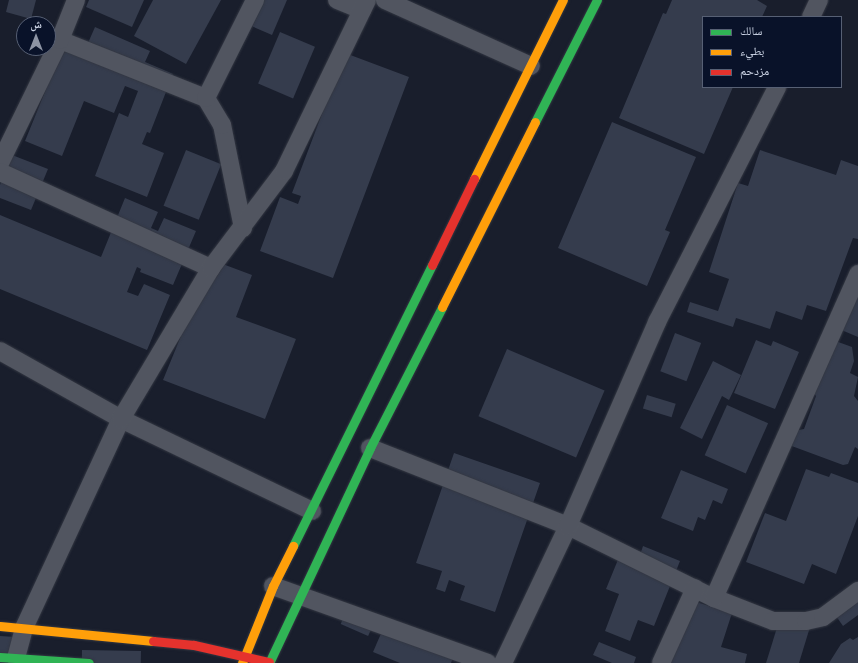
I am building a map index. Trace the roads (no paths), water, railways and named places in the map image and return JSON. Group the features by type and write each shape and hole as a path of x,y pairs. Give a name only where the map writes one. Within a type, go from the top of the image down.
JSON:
{"main road":[{"path":"244,659 273,586 312,511 563,0"},
{"path":"0,626 194,645 244,659 269,662 370,448 597,0"},
{"path":"8,657 90,663"}],"street":[{"path":"0,164 60,40 76,0"},
{"path":"206,98 255,0"},
{"path":"8,657 24,628 121,419 211,268 284,171 365,5 337,0"},
{"path":"385,0 531,66"},
{"path":"811,16 819,0"},
{"path":"60,40 206,98 222,125 242,228"},
{"path":"503,663 568,526 657,322 776,88"},
{"path":"0,172 211,268"},
{"path":"714,598 858,274"},
{"path":"0,351 121,419 312,511"},
{"path":"370,448 568,526 714,598 774,621 790,622 823,617 858,591"},
{"path":"273,586 488,663"},
{"path":"661,663 695,588"}]}
